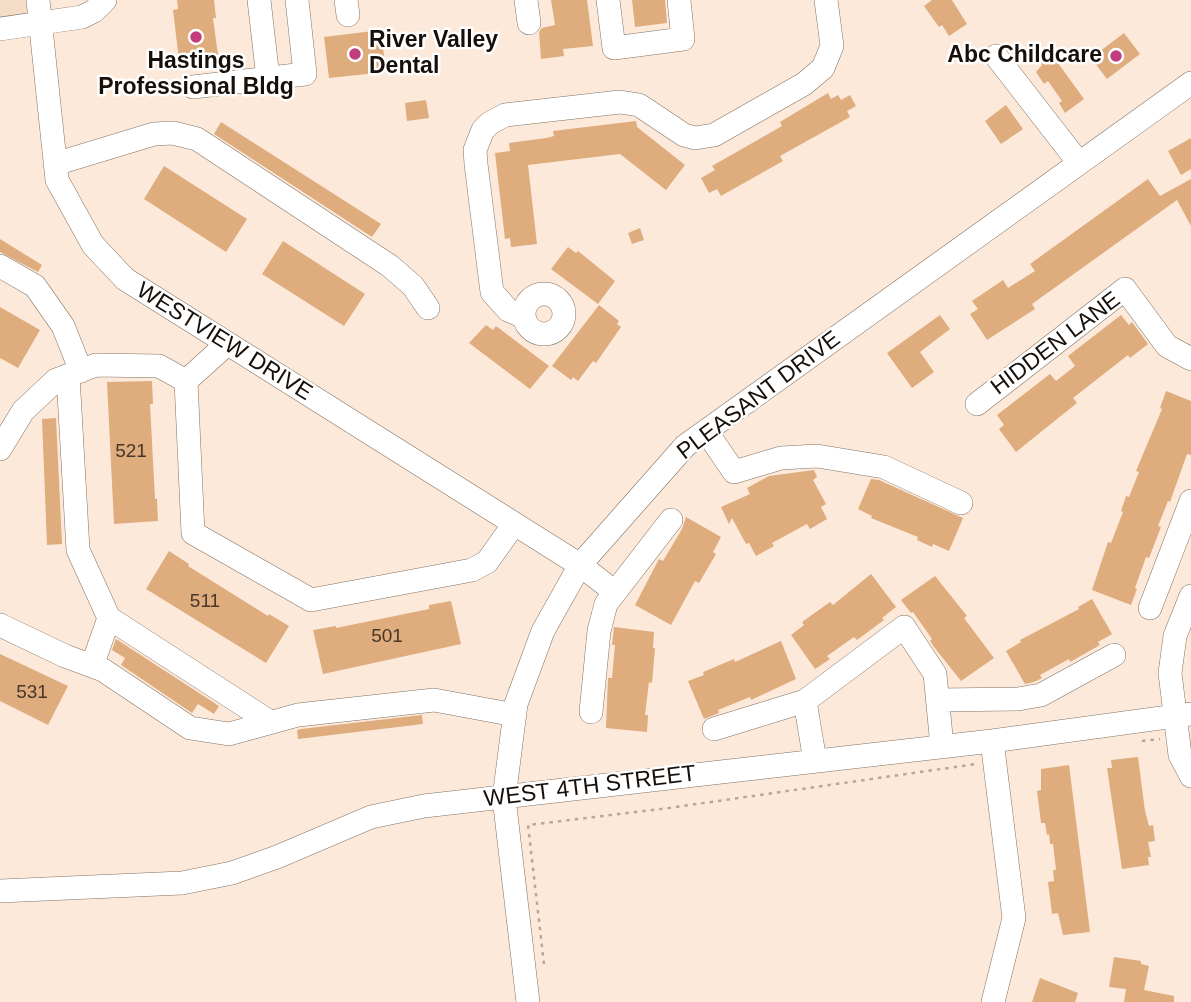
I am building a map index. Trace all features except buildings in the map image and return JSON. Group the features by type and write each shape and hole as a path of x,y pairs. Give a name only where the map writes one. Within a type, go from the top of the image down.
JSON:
{"street":[{"name":"WESTVIEW DRIVE","path":"38,0 57,180 93,245 125,279 580,565 615,592"},
{"path":"0,29 82,17 94,11 105,0"},
{"path":"259,0 268,78"},
{"path":"193,87 304,74 297,0"},
{"path":"526,0 529,23"},
{"path":"608,0 614,48 683,39 679,0"},
{"path":"524,317 508,310 492,292 475,150 483,130 505,115 620,102 639,105 684,135 695,138 714,135 804,84 823,68 832,46 827,0"},
{"path":"996,56 1079,163"},
{"name":"PLEASANT DRIVE","path":"528,1002 504,799 516,704 543,631 580,565 685,446 1191,83"},
{"path":"55,164 154,134 173,133 197,138 390,266 413,286 428,308"},
{"path":"0,266 35,286 63,326 75,373 78,550 110,618 270,722"},
{"name":"HIDDEN LANE","path":"977,404 1125,289 1167,346 1191,359"},
{"path":"186,381 227,344"},
{"path":"0,449 9,414 23,411 56,380 96,365 159,366 186,381"},
{"path":"186,381 193,534 311,600 472,570 487,562 514,524"},
{"path":"706,431 734,472 781,458 817,456 884,467 961,503"},
{"path":"1150,608 1191,501"},
{"path":"591,712 599,631 606,604 671,520"},
{"path":"1191,596 1175,636 1170,673 1181,723 1180,755 1191,776"},
{"path":"92,666 110,618"},
{"path":"0,625 65,656 103,670 190,728 229,734 298,715 434,700 515,715"},
{"path":"714,729 805,701 904,627 935,674 942,746"},
{"path":"939,700 1018,699 1041,695 1114,655"},
{"path":"805,701 815,761"},
{"name":"WEST 4TH STREET","path":"0,891 182,883 232,873 370,817 424,806 504,799 942,746 993,751 1181,723"},
{"path":"993,751 1014,918 993,1002"}],"path":[{"path":"1140,742 1181,723"},
{"path":"545,975 528,825 669,808 993,751"}],"shaded area":[{"path":"0,0 38,0 40,24 0,29"}],"place":[{"name":"Hastings Professional Bldg","path":"196,37"},
{"name":"River Valley Dental","path":"355,54"},
{"name":"Abc Childcare","path":"1116,56"}]}
